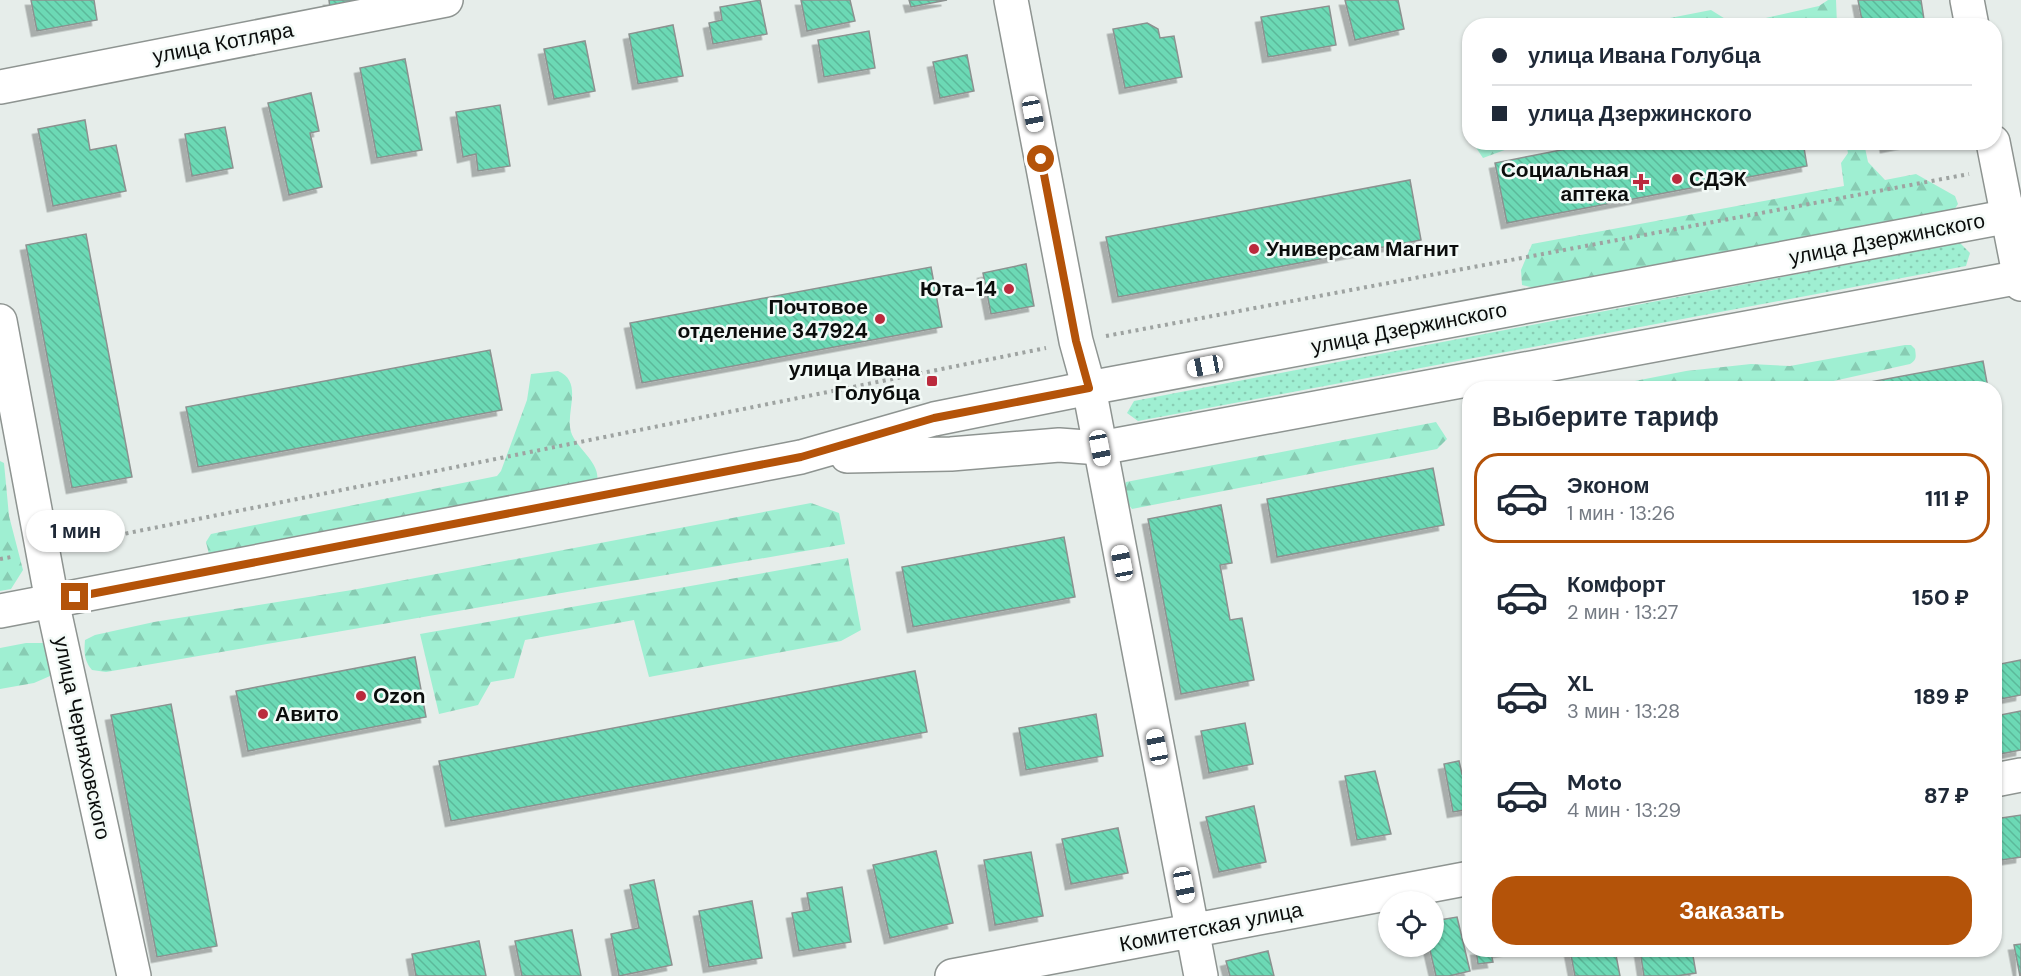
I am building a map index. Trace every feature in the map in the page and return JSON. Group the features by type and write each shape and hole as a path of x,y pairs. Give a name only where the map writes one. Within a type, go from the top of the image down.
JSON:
{"main road":[{"name":"улица Котляра","path":"0,87 446,0"},
{"path":"1011,0 1076,341 1089,388 1201,976"},
{"path":"1967,0 1970,18"},
{"path":"1996,155 2014,215 2021,280"},
{"name":"улица Дзержинского","path":"0,611 801,457 934,418 2014,215"},
{"name":"улица Дзержинского","path":"1467,381 2021,280"},
{"name":"улица Черняховского","path":"0,321 51,601 134,976"},
{"name":"улица Дзержинского","path":"801,457 951,454 1059,445 1100,448 1462,382"},
{"path":"2002,779 2021,775"},
{"name":"Комитетская улица","path":"952,976 1462,880"}],"path":[{"path":"0,559 1996,155"}],"green space":[{"path":"1828,0 1836,0 1837,18 1766,18 1819,6"},
{"path":"1711,10 1724,18 1670,18"},
{"path":"1478,150 1505,150 1483,158"},
{"path":"1847,150 1865,150 1868,162 1885,180 1916,174 1955,196 1958,204 1954,210 1535,288 1522,285 1521,270 1532,244 1844,186 1841,163 1848,153"},
{"path":"1960,243 1970,253 1966,266 1138,421 1127,413 1134,401"},
{"path":"1905,345 1911,345 1915,349 1916,358 1910,364 1834,381 1635,381 1686,371 1751,364 1790,366"},
{"path":"558,371 566,376 572,390 571,432 592,462 597,481 216,557 209,554 206,542 211,534 497,476 501,471 527,400 531,374"},
{"path":"1436,422 1447,439 1437,449 1132,509 1124,496 1126,482"},
{"path":"0,461 4,463 9,516 23,570 11,589 0,591"},
{"path":"811,503 839,513 845,544 106,672 92,670 85,656 85,640 95,635 154,622 352,590"},
{"path":"848,558 861,630 841,641 649,677 634,620 525,640 514,678 491,682 478,705 439,714 420,634"},
{"path":"26,643 44,643 50,648 54,666 50,676 34,683 0,689 0,648"}],"building":[{"path":"31,0 94,0 97,20 37,31"},
{"path":"329,0 373,0 330,8"},
{"path":"760,0 767,34 713,44 709,23 722,20 720,7"},
{"path":"801,0 850,0 855,21 807,31"},
{"path":"909,0 947,0 911,7"},
{"path":"1345,0 1398,0 1404,29 1355,40"},
{"path":"1858,0 1921,0 1924,18 1861,18"},
{"path":"1329,6 1336,45 1268,57 1261,17"},
{"path":"1147,23 1158,29 1160,38 1174,36 1182,77 1125,88 1113,29"},
{"path":"673,25 683,76 638,84 629,34"},
{"path":"869,31 875,68 824,77 818,40"},
{"path":"585,41 595,91 554,99 544,49"},
{"path":"967,55 974,91 940,98 933,62"},
{"path":"405,59 422,150 377,158 360,68"},
{"path":"311,93 319,131 310,133 322,187 289,195 268,103"},
{"path":"500,105 510,166 478,171 476,154 463,157 456,112"},
{"path":"85,120 90,150 116,145 126,191 53,206 38,129"},
{"path":"225,127 233,168 192,176 185,134"},
{"path":"1561,150 1804,150 1807,166 1507,223 1495,163"},
{"path":"1410,180 1421,240 1118,297 1106,237"},
{"path":"86,234 132,477 72,488 26,245"},
{"name":"Юта-14","path":"1026,264 1034,306 991,314 983,273"},
{"path":"931,267 942,327 642,383 630,323"},
{"path":"490,350 502,410 198,467 186,407"},
{"path":"1983,361 1987,381 1876,381"},
{"path":"1433,468 1444,525 1277,557 1267,499"},
{"path":"1221,505 1232,563 1220,565 1230,620 1242,618 1254,680 1181,694 1148,519"},
{"path":"1064,537 1075,597 913,627 902,567"},
{"path":"415,657 426,717 248,751 236,691"},
{"path":"2021,660 2021,695 2002,699 2002,664"},
{"path":"915,671 927,732 451,821 439,761"},
{"path":"171,704 217,946 157,957 111,715"},
{"path":"2021,711 2021,750 2002,754 2002,715"},
{"path":"1096,714 1103,756 1026,770 1019,728"},
{"path":"1245,723 1253,764 1209,773 1201,731"},
{"path":"1459,761 1462,774 1462,810 1453,812 1444,764"},
{"path":"1375,771 1391,834 1357,840 1345,776"},
{"path":"1254,806 1266,862 1219,872 1206,817"},
{"path":"2021,815 2021,857 2002,860 2002,818"},
{"path":"1118,828 1128,873 1071,884 1062,839"},
{"path":"936,851 953,923 890,938 873,865"},
{"path":"1031,852 1043,916 995,925 984,860"},
{"path":"654,880 672,965 619,976 611,934 639,928 630,885"},
{"path":"842,887 851,942 799,951 792,913 810,910 807,893"},
{"path":"752,901 762,958 709,967 699,911"},
{"path":"1457,917 1462,938 1462,957 1467,957 1470,971 1449,976 1436,976 1432,957 1444,957 1444,919"},
{"path":"572,930 581,976 522,976 515,941"},
{"path":"479,941 486,976 416,976 412,954"},
{"path":"2021,944 2021,976 2020,976 2014,945"},
{"path":"1268,951 1274,976 1230,976 1226,961"},
{"path":"1477,957 1492,957 1493,962 1478,964"},
{"path":"1571,957 1616,957 1620,976 1575,976"},
{"path":"1641,957 1693,957 1696,973 1676,976 1644,976"}],"place":[{"name":"СДЭК","path":"1677,179"},
{"name":"Социальная аптека","path":"1641,182"},
{"name":"Универсам Магнит","path":"1254,249"},
{"name":"Юта-14","path":"1009,289"},
{"name":"Почтовое отделение 347924","path":"880,319"},
{"name":"улица Ивана Голубца","path":"932,381"},
{"name":"Ozon","path":"361,696"},
{"name":"Авито","path":"263,714"}],"route":[{"path":"75,597 801,457 934,418 1089,388 1076,341 1041,159"}]}
